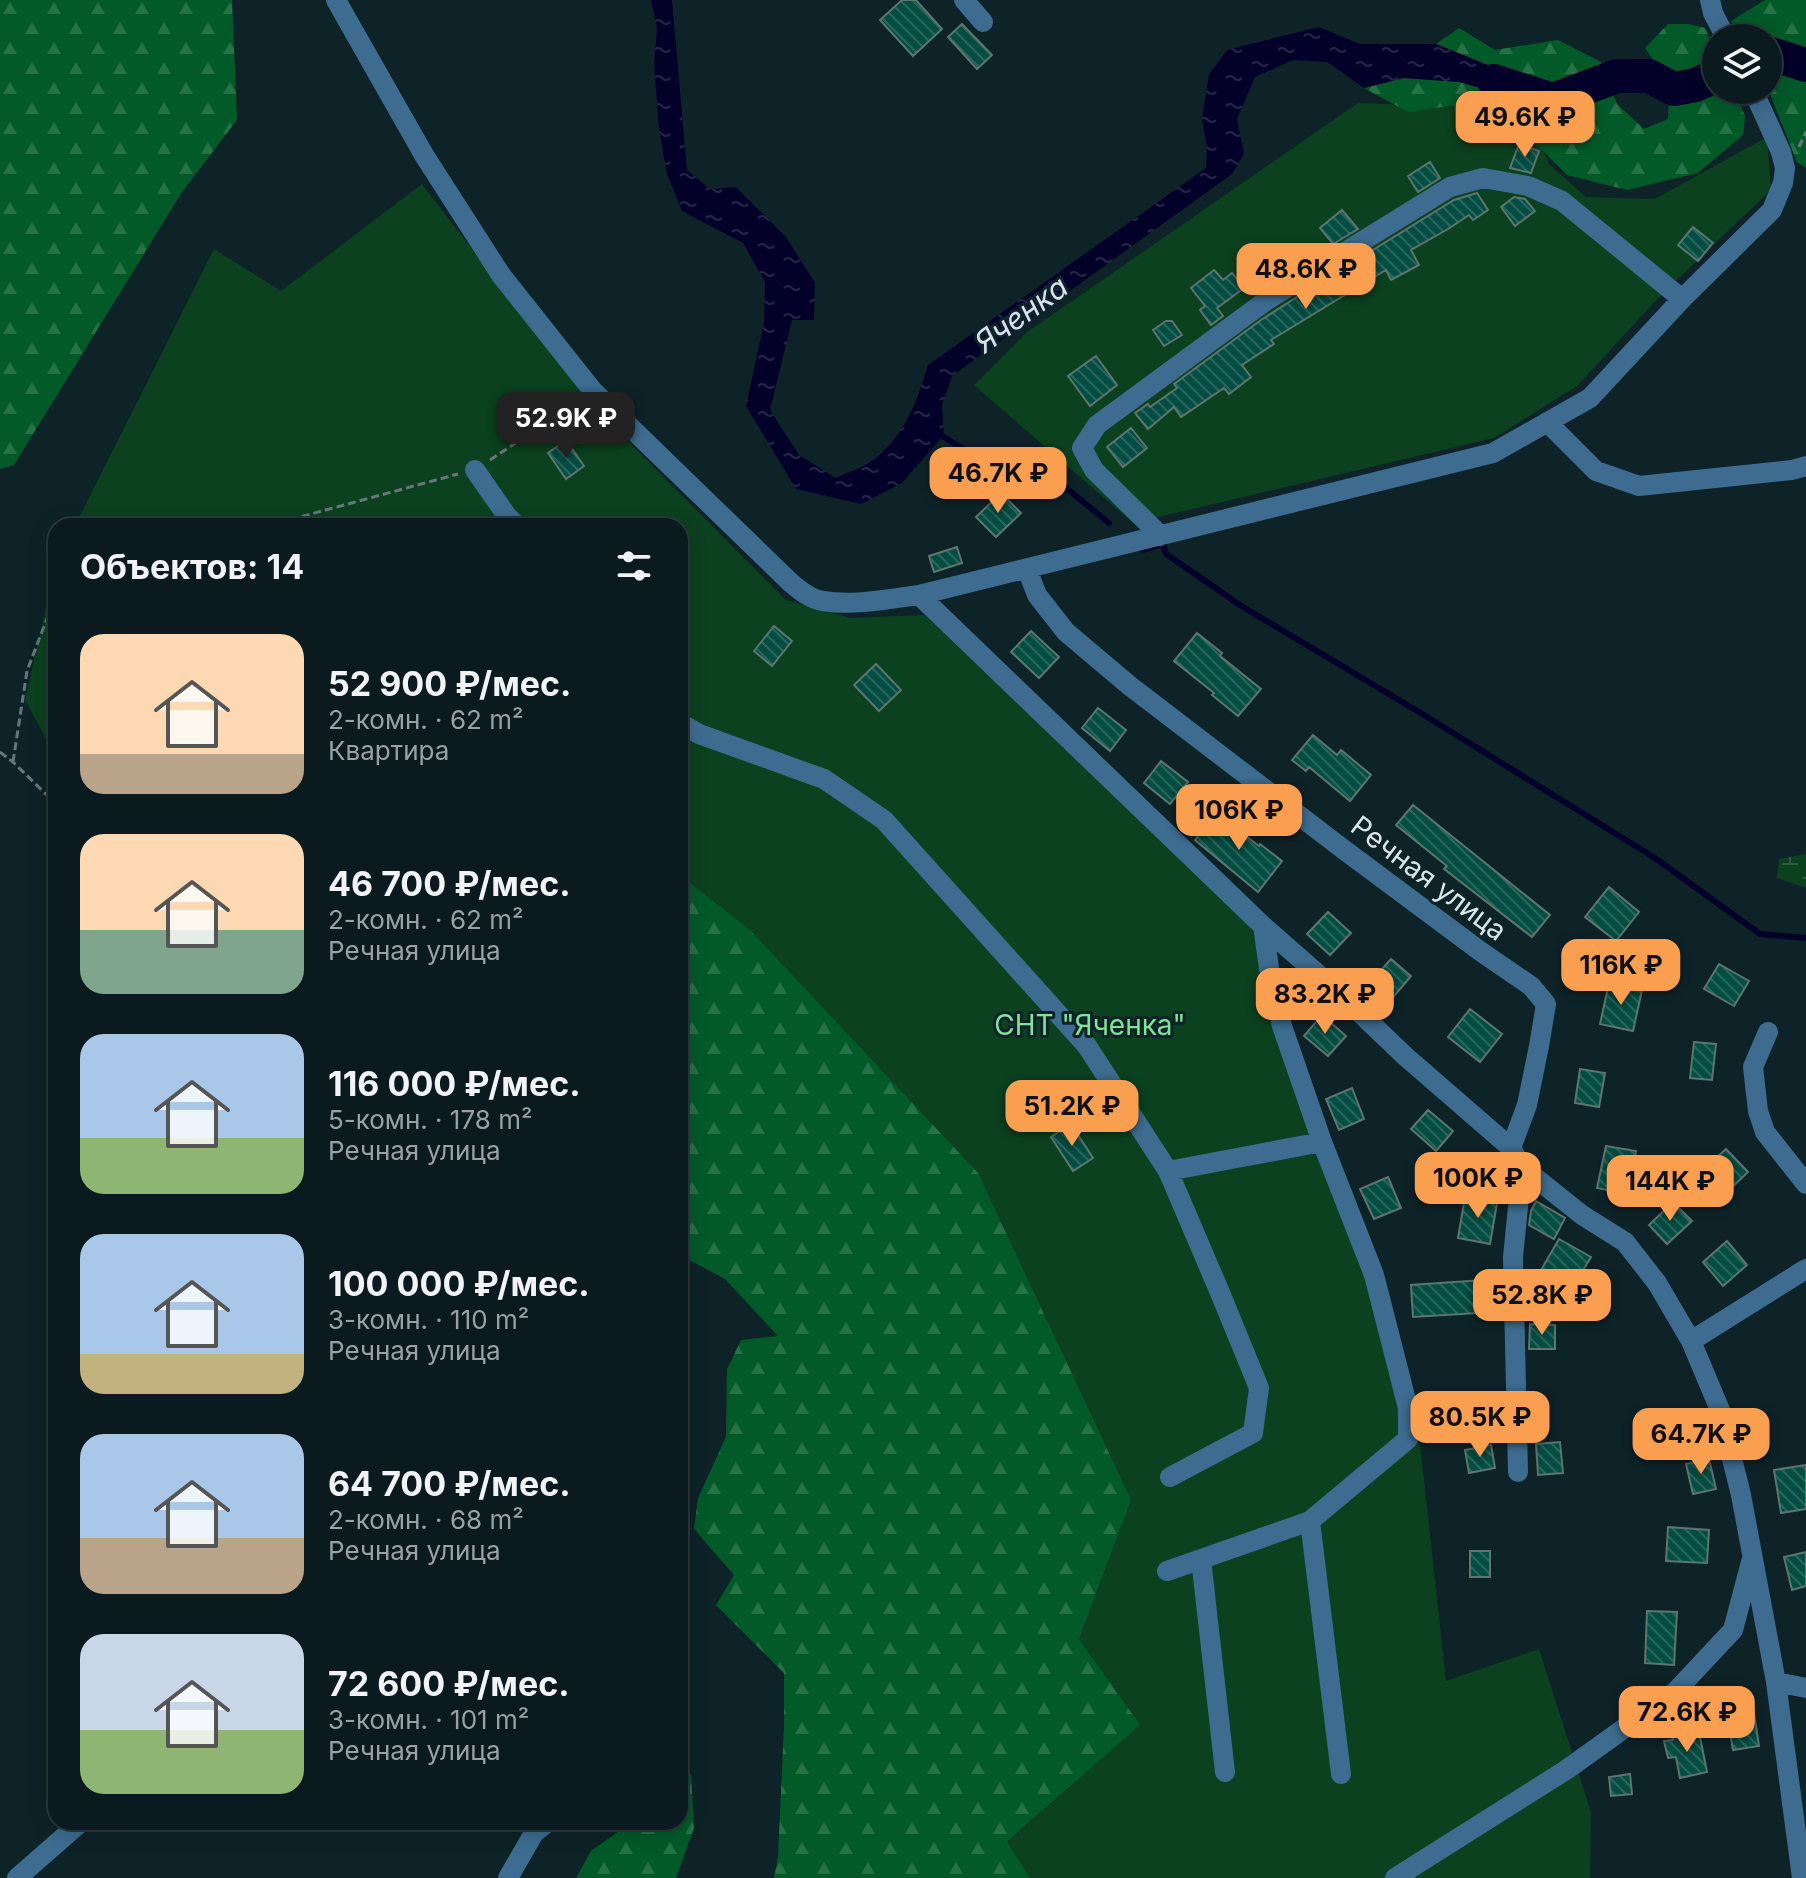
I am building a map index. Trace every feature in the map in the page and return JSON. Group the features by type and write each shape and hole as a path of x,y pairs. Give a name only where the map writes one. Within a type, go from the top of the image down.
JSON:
{"street":[{"path":"336,0 424,155 501,275 593,391 790,582 803,593 821,601 863,602 919,595 1493,453 1590,398 1682,299 1772,210 1783,183 1785,168 1760,104"},
{"path":"964,0 983,22"},
{"path":"1161,536 1094,470 1082,448 1097,425 1267,300 1450,187 1483,178 1528,186 1562,201 1682,299"},
{"path":"1547,422 1596,471 1639,486 1806,466"},
{"path":"475,470 509,518"},
{"name":"Речная улица","path":"1027,569 1037,595 1066,632 1130,686 1539,995 1546,1004 1539,1046 1527,1105 1511,1148"},
{"path":"919,595 1263,926 1511,1148 1522,1167 1582,1215 1625,1242 1657,1283 1691,1341 1720,1410 1741,1495 1776,1682 1802,1878"},
{"path":"688,728 824,779 884,820 1087,1046 1168,1171 1259,1388 1253,1433 1170,1477"},
{"path":"1167,1571 1310,1521 1408,1439 1408,1408 1374,1275 1322,1142 1282,1026 1263,926"},
{"path":"1768,1032 1753,1067 1758,1111 1765,1132 1806,1184"},
{"path":"1168,1171 1322,1142"},
{"path":"1518,1472 1513,1257 1522,1167"},
{"path":"1691,1341 1806,1269"},
{"path":"1310,1521 1341,1774"},
{"path":"1395,1878 1566,1770 1675,1692 1733,1630 1753,1554"},
{"path":"1201,1559 1225,1772"},
{"path":"1776,1682 1806,1688"},
{"path":"17,1878 72,1830"},
{"path":"508,1878 538,1830"}],"path":[{"path":"297,518 475,470 593,391"},
{"path":"13,762 27,671 48,616"},
{"path":"0,752 48,796"}],"green space":[{"path":"0,0 232,0 237,120 182,192 14,465 0,469"},
{"path":"1765,0 1806,0 1806,168 1797,162 1774,104 1782,104 1782,24 1733,24 1731,21"},
{"path":"1668,24 1702,27 1702,104 1740,104 1745,116 1743,135 1698,173 1627,190 1567,175 1533,141 1497,114 1450,106 1408,112 1364,88 1404,78 1460,82 1520,100 1549,90 1436,44 1459,28 1495,50 1558,40 1601,62 1617,104 1644,129 1668,119 1670,84 1645,48"},
{"path":"1358,103 1526,110 1549,164 1586,197 1655,199 1767,137 1771,190 1662,294 1577,386 1494,438 1133,523 974,385 1026,333"},
{"name":"СНТ \"Яченка\"","path":"422,184 587,400 786,600 851,618 925,615 1251,926 1420,1444 1446,1681 1539,1649 1591,1812 1590,1878 1030,1878 1007,1843 1139,1725 1079,1639 1131,1500 750,931 688,881 688,518 79,518 214,249 281,291"},
{"path":"48,599 48,742 25,700"},
{"path":"1806,854 1806,888 1777,878 1779,859"},
{"path":"688,881 750,930 978,1173 1131,1500 1079,1639 1140,1725 1007,1842 1030,1878 774,1878 778,1857 784,1673 716,1605 734,1575 694,1529 698,1498 726,1437 727,1369 741,1340 778,1336 725,1279 688,1259"},
{"path":"688,1771 691,1775 694,1828 676,1878 576,1878 591,1851 621,1830 688,1830"}],"water":[{"path":"651,0 672,0 687,170 710,189 736,187 786,237 815,283 814,320 792,320 770,410 799,455 836,478 872,461 895,438 915,404 928,365 1206,168 1207,148 1202,119 1209,74 1227,50 1319,27 1360,44 1436,44 1550,90 1520,100 1460,82 1404,78 1364,88 1327,62 1293,60 1255,77 1237,119 1244,154 1232,174 952,376 942,405 944,435 902,483 861,504 796,489 746,406 764,323 765,282 743,243 682,211 667,174 659,130 654,65 657,29"}],"building":[{"path":"902,0 916,0 942,29 913,56 880,20"},
{"path":"962,24 992,55 977,69 948,37"},
{"path":"1519,144 1539,151 1531,173 1510,168"},
{"path":"1430,162 1440,178 1418,192 1408,176"},
{"path":"1477,193 1488,210 1473,220 1469,215 1411,250 1419,265 1391,280 1386,270 1271,340 1274,344 1242,365 1251,377 1229,394 1224,388 1181,417 1174,407 1148,429 1135,413 1148,404 1150,407 1177,388 1174,384 1261,320 1454,200"},
{"path":"1514,197 1525,199 1535,211 1515,226 1501,207"},
{"path":"1342,210 1358,229 1333,244 1320,228"},
{"path":"1693,227 1713,243 1698,261 1678,245"},
{"path":"1214,270 1223,280 1232,273 1244,288 1217,308 1223,316 1211,325 1200,310 1205,306 1191,288"},
{"path":"1166,321 1172,321 1182,335 1164,346 1153,330"},
{"path":"1096,356 1117,385 1090,406 1068,376"},
{"path":"1131,428 1147,448 1123,467 1107,447"},
{"path":"566,440 584,466 566,479 548,453"},
{"path":"1001,493 1021,513 996,537 976,517"},
{"path":"957,547 962,563 934,572 929,556"},
{"path":"774,626 792,641 772,666 754,651"},
{"path":"1031,631 1059,657 1039,678 1011,652"},
{"path":"1197,633 1261,689 1238,716 1174,661"},
{"path":"876,664 901,690 879,711 854,685"},
{"path":"1098,708 1126,730 1110,751 1082,728"},
{"path":"1313,735 1337,755 1341,750 1371,775 1350,801 1309,767 1306,771 1292,760"},
{"path":"1161,761 1188,782 1170,804 1144,783"},
{"path":"1413,805 1550,915 1532,937 1444,869 1447,866 1396,825"},
{"path":"1216,813 1282,861 1258,892 1195,840"},
{"path":"1609,887 1639,912 1616,941 1585,917"},
{"path":"1328,912 1351,933 1330,955 1307,934"},
{"path":"1391,959 1411,976 1389,1002 1369,984"},
{"path":"1719,964 1749,981 1734,1006 1704,989"},
{"path":"1609,983 1642,990 1633,1031 1600,1024"},
{"path":"1470,1009 1502,1034 1480,1062 1448,1037"},
{"path":"1322,1015 1346,1036 1328,1056 1304,1036"},
{"path":"1694,1042 1716,1044 1712,1080 1690,1078"},
{"path":"1580,1069 1605,1073 1599,1107 1575,1103"},
{"path":"1352,1088 1364,1119 1339,1130 1326,1099"},
{"path":"1428,1110 1453,1131 1436,1151 1411,1129"},
{"path":"1071,1124 1093,1158 1073,1171 1051,1137"},
{"path":"1606,1146 1636,1151 1628,1194 1597,1188"},
{"path":"1726,1149 1748,1172 1725,1194 1703,1170"},
{"path":"1388,1177 1401,1208 1374,1219 1360,1189"},
{"path":"1465,1197 1497,1203 1490,1244 1458,1238"},
{"path":"1536,1201 1565,1218 1554,1239 1529,1225"},
{"path":"1673,1202 1692,1221 1667,1244 1649,1225"},
{"path":"1559,1239 1591,1257 1568,1295 1537,1277"},
{"path":"1727,1241 1747,1265 1723,1286 1703,1262"},
{"path":"1483,1280 1477,1313 1413,1317 1411,1285"},
{"path":"1530,1324 1555,1325 1555,1349 1529,1349"},
{"path":"1673,1411 1685,1426 1689,1422 1701,1437 1674,1458 1651,1429"},
{"path":"1560,1442 1563,1473 1538,1475 1536,1444"},
{"path":"1491,1445 1495,1468 1469,1473 1465,1450"},
{"path":"1709,1459 1716,1489 1693,1494 1686,1464"},
{"path":"1806,1465 1806,1509 1781,1513 1774,1470"},
{"path":"1668,1527 1709,1530 1707,1563 1666,1561"},
{"path":"1470,1551 1490,1551 1490,1577 1470,1577"},
{"path":"1806,1552 1806,1586 1792,1590 1784,1557"},
{"path":"1647,1611 1677,1612 1674,1665 1645,1663"},
{"path":"1753,1706 1759,1746 1733,1750 1730,1733 1722,1734 1719,1714"},
{"path":"1699,1732 1707,1772 1680,1778 1676,1757 1668,1758 1664,1741"},
{"path":"1630,1774 1632,1794 1611,1796 1609,1777"}],"waterway":[{"name":"Яченка","path":"1782,57 1806,65"},
{"name":"Яченка","path":"1494,81 1553,100 1617,76 1649,76 1674,89 1702,82"},
{"path":"938,433 996,467 1039,466 1109,523"},
{"path":"1143,550 1163,544 1166,554 1243,607 1655,858 1760,934 1806,938"}]}
